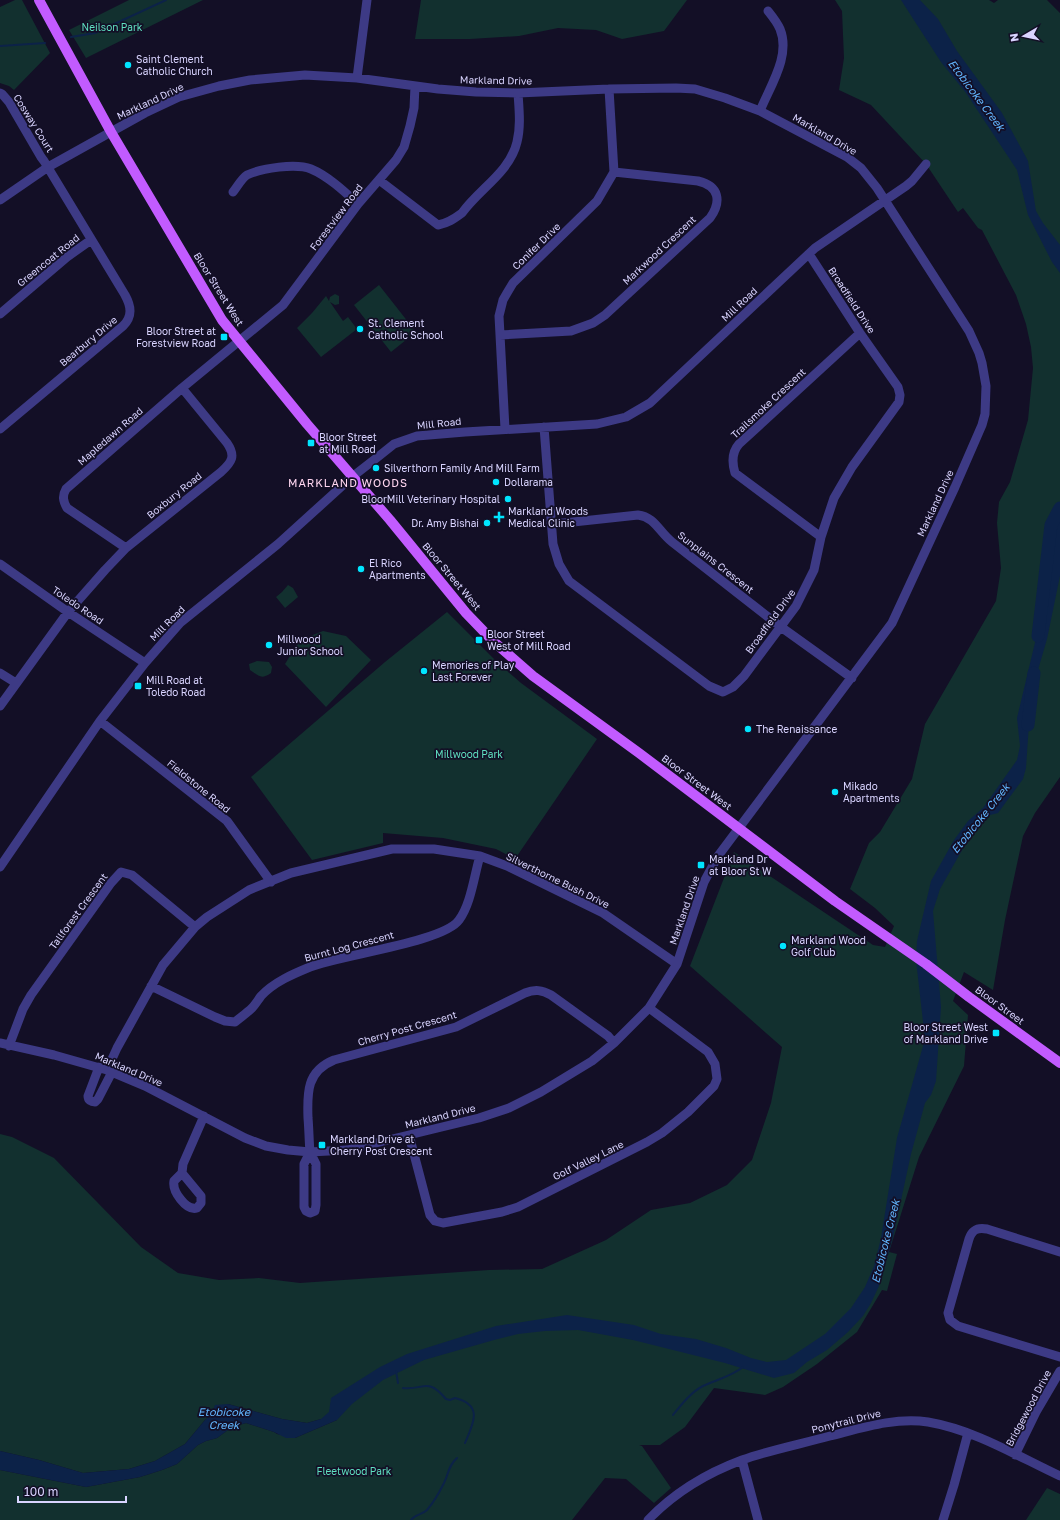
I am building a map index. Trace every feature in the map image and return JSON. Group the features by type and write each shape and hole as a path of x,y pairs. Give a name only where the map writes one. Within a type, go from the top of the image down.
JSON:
{"main road":[{"name":"Bloor Street West","path":"39,0 61,43 111,132 222,320 466,613 508,655 533,676 878,931 926,964"},
{"name":"Bloor Street","path":"926,964 1060,1063"}],"street":[{"path":"357,78 367,0"},
{"path":"760,111 783,51 783,39 780,29 768,10"},
{"name":"Markland Drive","path":"0,200 48,167 145,113 179,98 219,86 250,80 291,75 321,75 461,91 518,93 609,89 676,88 695,90 725,98 760,111 847,157 861,168 885,201 969,331 977,347 982,363 986,386 986,404 982,425 892,623 725,846 708,874 677,964 648,1008 614,1043 592,1061 541,1092 509,1108 479,1118 353,1149 310,1152 282,1149 255,1142 145,1086 106,1070 54,1055 4,1044"},
{"name":"Forestview Road","path":"238,341 283,305 358,204 396,160 404,147 410,126 414,108 415,86"},
{"path":"609,89 614,172"},
{"name":"Cosway Court","path":"0,93 9,102 48,167"},
{"path":"379,180 438,225 446,224 454,219 462,213 507,164 514,153 519,131 518,93"},
{"name":"Mill Road","path":"0,867 100,721 145,663 180,623 278,544 352,477 394,444 417,436 597,424 626,417 640,410 650,403 824,241 885,201 912,181 926,164"},
{"path":"233,192 246,176 272,169 290,166 303,166 324,177 358,204"},
{"name":"Bearbury Drive","path":"0,430 127,322 131,312 128,301 48,167"},
{"name":"Markwood Crescent","path":"500,335 571,331 593,323 605,316 710,218 718,204 716,194 712,186 698,180 614,172"},
{"name":"Conifer Drive","path":"505,429 500,308 507,293 514,283 597,201 614,172"},
{"name":"Greencoat Road","path":"0,314 67,257 91,240"},
{"name":"Broadfield Drive","path":"544,427 552,544 563,572 569,581 715,690 723,692 733,687 744,676 781,627 805,591 814,570 821,537 834,498 846,476 899,402 900,395 898,387 860,334 809,254"},
{"name":"Trailsmoke Crescent","path":"821,537 735,473 733,467 733,453 739,444 860,334"},
{"name":"Mapledawn Road","path":"126,548 67,508 64,503 63,493 73,482 238,341"},
{"name":"Boxbury Road","path":"0,706 68,612 126,548 228,466 232,459 232,453 227,443 182,388"},
{"name":"Sunplains Crescent","path":"551,523 638,515 651,519 664,536 781,627 852,678"},
{"name":"Toledo Road","path":"0,564 68,612 145,663"},
{"path":"0,673 16,683"},
{"name":"Fieldstone Road","path":"100,721 227,821 271,882"},
{"name":"Silverthorne Bush Drive","path":"106,1070 163,965 195,927 249,890 290,873 392,849 434,849 480,856 507,866 603,913 677,964"},
{"name":"Burnt Log Crescent","path":"151,986 215,1017 225,1021 235,1022 252,1008 261,996 293,974 312,966 433,935 449,929 458,922 466,906 480,856"},
{"name":"Tallforest Crescent","path":"4,1044 32,995 111,883 121,872 126,872 132,875 195,927"},
{"name":"Cherry Post Crescent","path":"310,1152 308,1088 314,1074 330,1062 456,1026 525,993 535,990 543,991 551,995 608,1036 614,1043"},
{"name":"Golf Valley Lane","path":"409,1136 430,1215 435,1221 443,1223 502,1212 518,1207 642,1145 662,1133 688,1112 714,1086 717,1079 715,1064 708,1052 648,1008"},
{"path":"182,1172 204,1116"},
{"path":"310,1152 316,1164 316,1209 311,1213 306,1212 304,1205 304,1164 310,1152"},
{"path":"1060,1252 987,1229 976,1229 971,1233 948,1313 950,1320 958,1326 1060,1357"},
{"name":"Bridgewood Drive","path":"1015,1455 1040,1405 1060,1371"},
{"name":"Ponytrail Drive","path":"648,1520 686,1488 713,1472 742,1460 891,1422 927,1422 954,1428 991,1442 1060,1476"},
{"path":"943,1520 968,1433"},
{"path":"742,1460 758,1520"}],"green space":[{"path":"15,0 22,0 50,53 14,90 9,86 0,83 0,7"},
{"name":"Neilson Park","path":"129,0 203,0 86,58 69,30"},
{"path":"421,0 687,0 664,31 622,39 596,30 558,28 519,36 470,39 415,39"},
{"name":"Markland Wood Golf Club","path":"835,0 989,0 994,3 998,0 1047,0 1060,13 1060,777 1035,813 1023,836 1005,920 993,990 964,972 953,1001 968,1015 964,1066 919,1157 889,1252 897,1254 887,1291 882,1290 857,1332 817,1364 783,1387 765,1395 714,1388 685,1427 660,1445 639,1445 642,1446 671,1488 654,1503 626,1479 605,1478 572,1520 0,1520 0,1470 86,1487 140,1477 177,1464 198,1445 217,1438 232,1427 246,1423 277,1434 295,1438 337,1420 321,1419 307,1423 282,1419 228,1404 205,1420 185,1444 155,1461 129,1469 83,1473 39,1460 0,1451 0,1134 12,1137 54,1158 141,1247 178,1273 219,1280 259,1278 300,1283 489,1270 542,1269 606,1240 651,1210 690,1203 727,1185 752,1160 771,1103 782,1047 690,966 734,852 873,945 885,947 894,926 875,908 850,889 869,843 880,832 912,779 925,724 996,601 1001,568 997,523 999,502 1010,482 1028,420 1033,368 1031,347 1026,324 1016,295 982,230 978,228 963,208 958,212 926,164 871,105 839,90 844,58 842,11"},
{"path":"379,285 416,332 391,352 354,305"},
{"path":"335,294 339,296 339,304 335,305 330,302 343,321 348,317 357,329 321,357 297,328 326,296 329,301 330,297"},
{"path":"288,585 293,588 298,597 285,608 276,597"},
{"name":"Millwood Park","path":"447,612 497,662 521,683 597,739 515,859 496,849 443,838 383,833 383,843 312,860 251,777 385,662"},
{"path":"323,631 346,636 371,660 326,707 285,664 300,640"},
{"path":"257,661 269,662 272,667 271,673 262,677 250,670 249,664"},
{"path":"1047,1488 1060,1494 1060,1520 1026,1520"}],"water":[{"name":"Etobicoke Creek","path":"901,0 920,0 938,19 957,51 1002,113 1028,161 1036,211 1043,223 1060,245 1060,273 1052,262 1028,215 1017,170 966,93 941,62"},
{"name":"Etobicoke Creek","path":"1060,510 1060,576 1047,639 1031,694 1026,768 1023,779 998,813 990,815 970,836 940,889 933,911 941,1007 936,1081 931,1095 925,1103 911,1154 893,1237 879,1286 863,1316 848,1332 827,1350 807,1362 794,1373 774,1378 725,1363 633,1340 578,1330 518,1334 424,1360 383,1380 352,1404 337,1420 295,1438 286,1438 274,1432 246,1423 232,1427 217,1438 198,1445 177,1464 162,1470 140,1477 86,1487 0,1470 0,1451 39,1460 83,1473 129,1469 155,1461 185,1444 211,1415 215,1405 228,1404 282,1419 307,1423 321,1419 329,1412 331,1398 380,1367 407,1354 496,1326 567,1315 634,1325 661,1334 696,1339 767,1362 786,1360 825,1334 851,1308 865,1287 874,1266 881,1238 897,1138 925,1039 916,960 917,941 931,881 954,840 968,821 983,808 1017,760 1020,746 1017,718 1043,609 1046,556 1055,520"}],"waterway":[{"path":"71,37 95,33 166,0"},
{"path":"0,46 45,43"},
{"name":"Etobicoke Creek","path":"1038,636 1051,525 1060,508"},
{"name":"Etobicoke Creek","path":"1028,725 1034,673"},
{"path":"673,1415 694,1392 703,1386 729,1375 743,1367"},
{"path":"396,1371 398,1383"},
{"path":"403,1388 430,1386 440,1392 446,1399 450,1400 455,1398 470,1405 474,1416 471,1429 465,1443"},
{"path":"411,1520 425,1512 432,1504 444,1483 450,1467 457,1458"}],"place":[{"name":"Saint Clement Catholic Church","path":"128,65"},
{"name":"St. Clement Catholic School","path":"360,329"},
{"name":"Bloor Street at Forestview Road","path":"224,337"},
{"name":"Bloor Street at Mill Road","path":"311,443"},
{"name":"Silverthorn Family And Mill Farm","path":"376,468"},
{"name":"Dollarama","path":"496,482"},
{"name":"BloorMill Veterinary Hospital","path":"508,499"},
{"name":"Markland Woods Medical Clinic","path":"499,517"},
{"name":"Dr. Amy Bishai","path":"487,523"},
{"name":"El Rico Apartments","path":"361,569"},
{"name":"Bloor Street West of Mill Road","path":"479,640"},
{"name":"Millwood Junior School","path":"269,645"},
{"name":"Memories of Play Last Forever","path":"424,671"},
{"name":"Mill Road at Toledo Road","path":"138,686"},
{"name":"The Renaissance","path":"748,729"},
{"name":"Mikado Apartments","path":"835,792"},
{"name":"Markland Dr at Bloor St W","path":"701,865"},
{"name":"Markland Wood Golf Club","path":"783,946"},
{"name":"Bloor Street West of Markland Drive","path":"996,1033"},
{"name":"Markland Drive at Cherry Post Crescent","path":"322,1145"}],"district":[{"name":"MARKLAND WOODS","path":"348,482"}],"park label":[{"name":"Fleetwood Park","path":"354,1471"}]}
